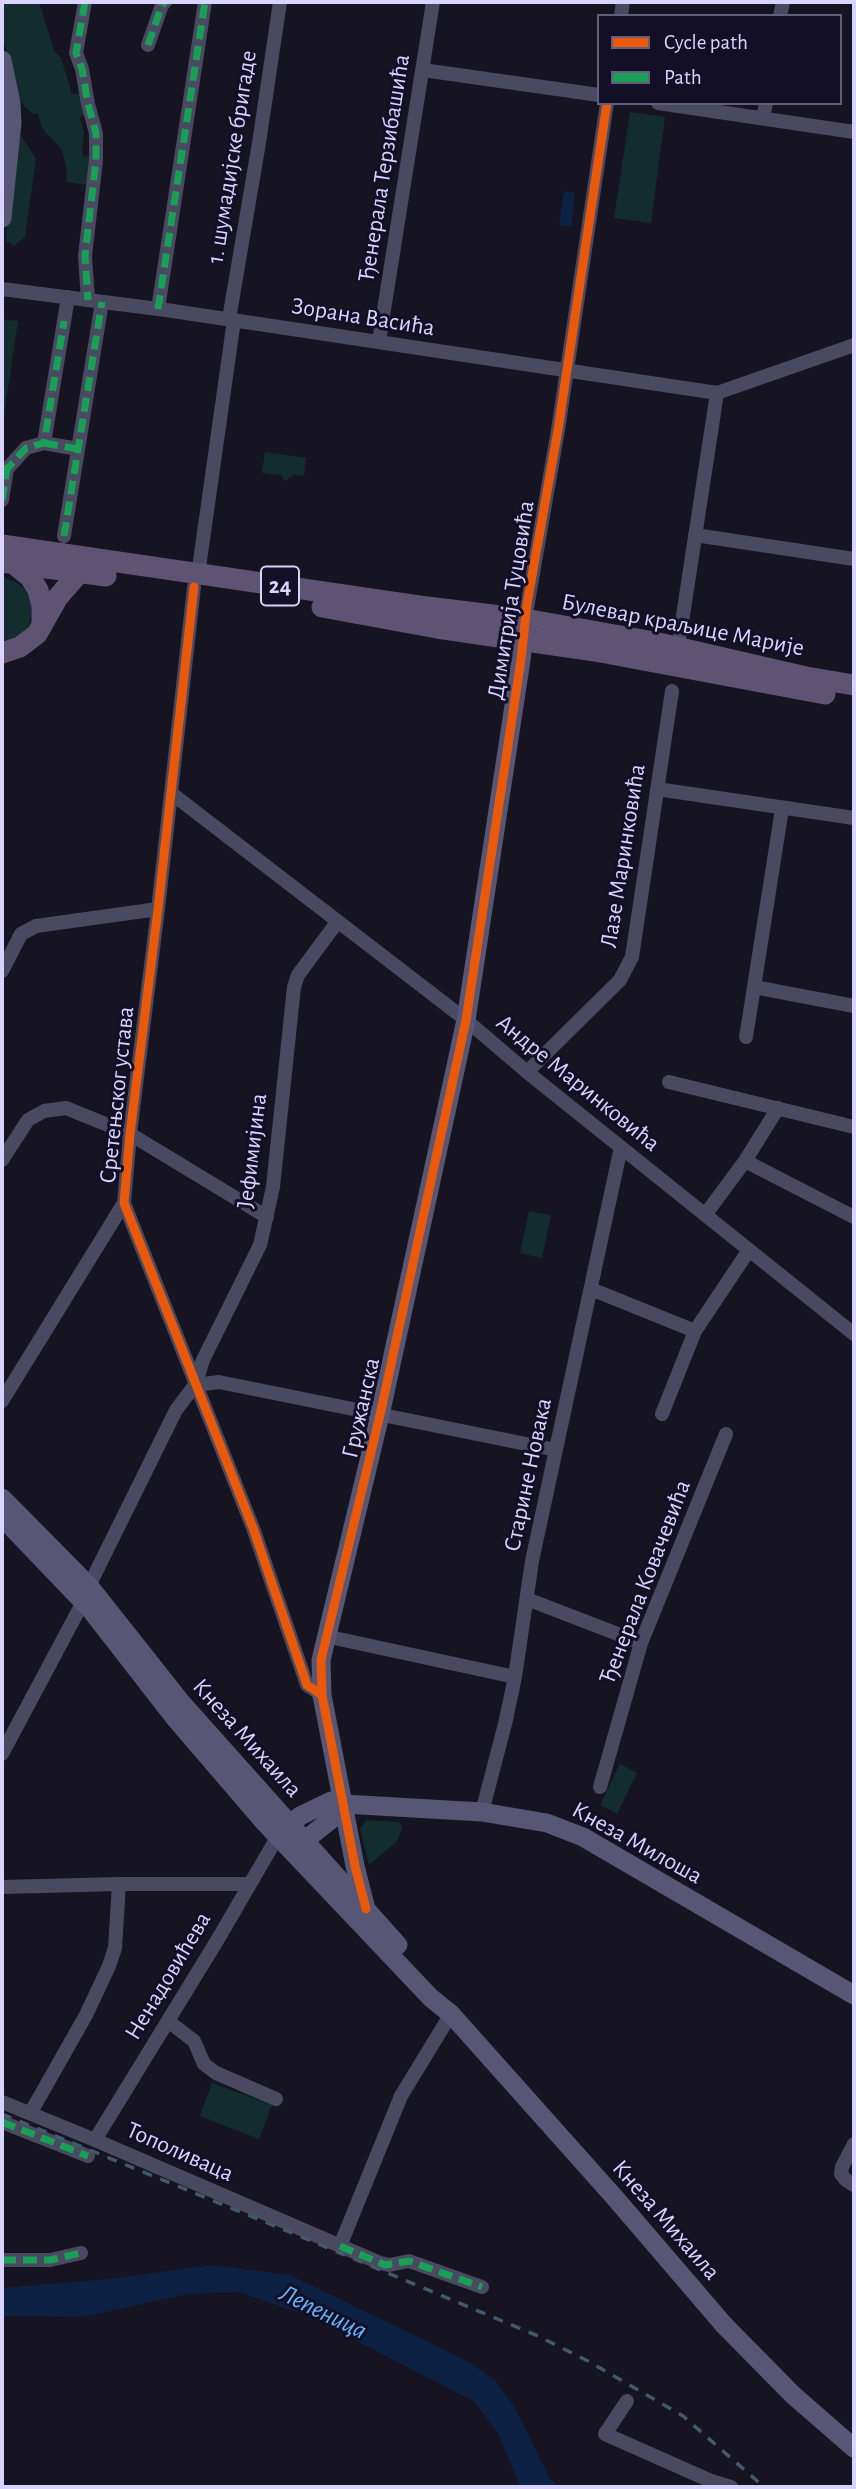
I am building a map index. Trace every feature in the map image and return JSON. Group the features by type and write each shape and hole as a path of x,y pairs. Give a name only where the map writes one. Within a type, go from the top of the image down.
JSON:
{"main road":[{"name":"Булевар краљице Марије","path":"2,545 196,581 524,630 854,698"},
{"name":"Булевар краљице Марије","path":"8,563 79,573 196,581"},
{"path":"8,563 30,577 38,590 42,606 41,628"},
{"path":"3,651 25,644 41,628 58,597 79,573"},
{"name":"Булевар краљице Марије","path":"524,630 654,642 806,677 854,685"}],"street":[{"path":"64,536 78,449 95,301 85,257 96,160 96,133 76,53 85,2"},
{"path":"148,45 165,2"},
{"path":"158,309 205,2"},
{"name":"1. шумадијске бригаде","path":"196,581 231,320 280,2"},
{"name":"Ђенерала Терзибашића","path":"379,341 433,2"},
{"path":"2,60 11,103 12,123 2,218"},
{"path":"423,70 597,95"},
{"name":"Димитрија Туцовића","path":"466,1020 607,105"},
{"path":"688,105 764,110 854,132"},
{"name":"Зорана Васића","path":"2,289 379,341 717,393"},
{"path":"44,443 68,297"},
{"path":"680,635 717,393 854,345"},
{"path":"2,500 4,468 26,448 44,443 78,449"},
{"path":"695,535 854,559"},
{"name":"Сретењског устава","path":"196,581 124,1203 253,1528 307,1685 322,1695"},
{"name":"Лазе Маринковића","path":"527,1072 620,980 632,957 672,691"},
{"path":"657,789 854,818"},
{"name":"Андре Маринковића","path":"171,793 466,1020 854,1334"},
{"path":"746,1037 782,809"},
{"path":"2,971 21,934 36,926 158,909"},
{"name":"Јефимијина","path":"2,1754 86,1594 176,1410 195,1385 203,1360 257,1255 274,1187 294,987 298,975 338,921"},
{"path":"754,987 854,1006"},
{"name":"Гружанска","path":"366,1909 322,1695 321,1660 380,1415 466,1020"},
{"path":"669,1082 854,1127"},
{"path":"2,1160 28,1120 54,1108 66,1108 130,1134 267,1217"},
{"path":"705,1215 745,1161 778,1108"},
{"name":"Старине Новака","path":"482,1812 515,1678 532,1561 621,1147"},
{"path":"745,1161 854,1217"},
{"path":"2,1401 124,1203"},
{"path":"662,1414 695,1331 749,1250"},
{"path":"591,1289 695,1331"},
{"path":"195,1385 219,1382 555,1450"},
{"name":"Ђенерала Ковачевића","path":"600,1787 641,1643 726,1434"},
{"name":"Кнеза Михаила","path":"2,1498 180,1701 284,1830 431,1998 451,2014 609,2191 724,2326 793,2395 854,2448"},
{"name":"Кнеза Михаила","path":"2,1517 86,1594"},
{"path":"527,1599 641,1643"},
{"path":"325,1636 515,1678"},
{"path":"284,1830 300,1816 326,1801 344,1804 333,1818 298,1845"},
{"name":"Кнеза Милоша","path":"344,1804 482,1812 526,1818 575,1833 854,1995"},
{"name":"Ненадовићева","path":"95,2140 284,1830"},
{"name":"Кнеза Михаила","path":"298,1845 366,1909 438,1989 451,2014"},
{"path":"31,2112 86,2015 109,1966 115,1948 119,1884"},
{"path":"2,1887 249,1884"},
{"path":"340,2246 401,2096 451,2014"},
{"path":"168,2021 194,2041 204,2064 210,2069 276,2099"},
{"name":"Тополиваца","path":"2,2102 31,2112 385,2265 409,2260 482,2287"},
{"path":"2,2122 88,2156"},
{"path":"854,2144 841,2174 854,2185"},
{"path":"2,2260 50,2260 81,2253"},
{"path":"627,2401 605,2434 731,2487"}],"green space":[{"path":"2,2 39,2 72,94 82,94 87,115 80,117 84,133 82,151 84,157 92,155 87,185 66,182 67,171 62,150 42,128 38,114 33,114 25,107 16,92 2,33"},
{"path":"630,112 665,117 651,223 614,218"},
{"path":"19,132 36,159 25,237 14,246 6,241 6,235"},
{"path":"2,319 18,321 2,428"},
{"path":"265,452 306,458 304,476 294,475 285,481 281,475 262,473"},
{"path":"2,576 27,591 32,604 29,626 20,636 2,641"},
{"path":"529,1211 551,1215 542,1258 520,1253"},
{"path":"620,1764 637,1773 617,1814 600,1805"},
{"path":"366,1820 400,1822 402,1829 397,1841 369,1865 360,1829"},
{"path":"212,2083 272,2105 259,2139 200,2116"}],"water":[{"path":"564,191 575,193 571,227 559,225"},
{"name":"Лепеница","path":"212,2265 290,2275 467,2361 496,2381 515,2408 549,2477 559,2487 520,2487 499,2435 474,2401 303,2314 239,2292 187,2294 83,2317 2,2316 2,2288 109,2279"}],"railway":[{"path":"2,2114 538,2336 588,2361 683,2416 764,2487"}],"marked path":[{"path":"85,2 76,53 96,133 96,160 85,256 88,300"},
{"path":"148,45 165,2"},
{"path":"158,309 205,2"},
{"path":"64,536 102,302"},
{"path":"2,468 7,469 26,448 44,443 64,321"},
{"path":"44,443 78,449"},
{"path":"2,500 7,469"},
{"path":"2,2122 88,2156"},
{"path":"340,2246 385,2265 409,2261 482,2287"},
{"path":"2,2260 50,2260 81,2253"}],"cycle path":[{"path":"366,1909 355,1866 322,1695 321,1660 380,1415 466,1020 521,660 527,604 558,430 607,105"},
{"path":"194,587 124,1203 253,1528 307,1685 322,1695"}]}
